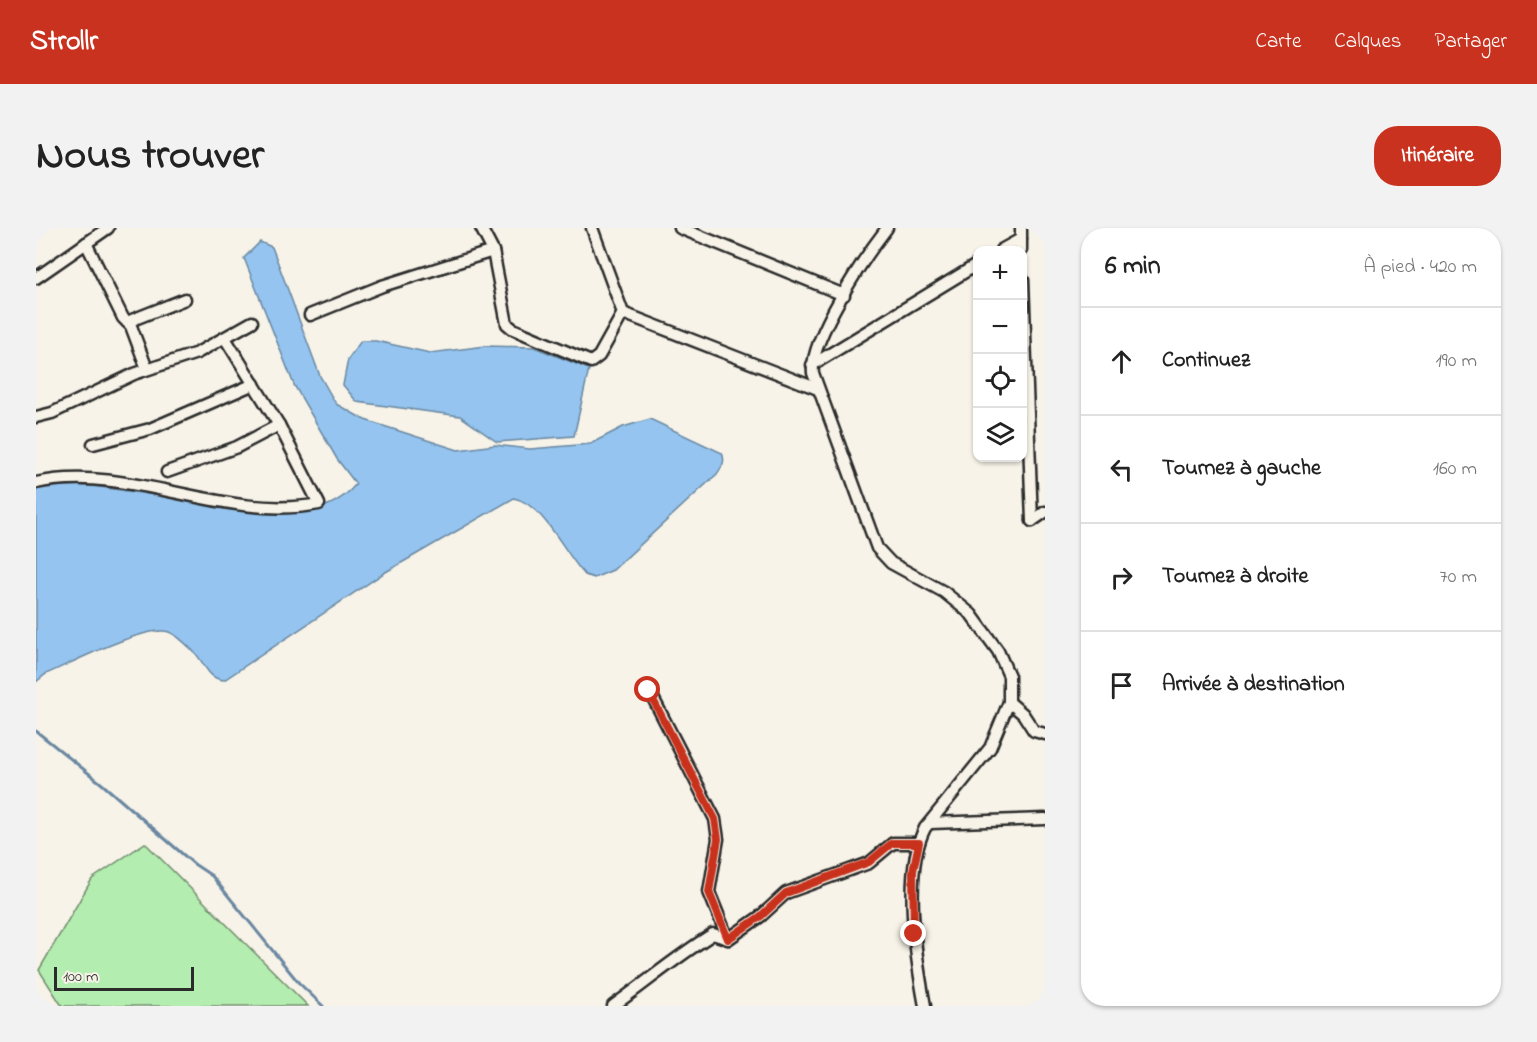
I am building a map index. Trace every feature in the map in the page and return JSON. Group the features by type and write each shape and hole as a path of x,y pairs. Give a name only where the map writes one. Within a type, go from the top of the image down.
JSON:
{"street":[{"path":"36,278 108,228"},
{"path":"481,228 493,251 504,317 513,329 591,362 599,356 623,313"},
{"path":"592,228 623,313 818,389"},
{"path":"680,228 844,295"},
{"path":"887,228 818,340 812,365 818,389 852,474 877,548 891,563 951,596 980,624 1007,668 1009,702 990,748 930,823 919,843 913,871 914,934 925,1006"},
{"path":"1006,246 1021,233"},
{"path":"86,243 127,321 147,369"},
{"path":"310,315 382,286 493,251"},
{"path":"812,365 973,267"},
{"path":"127,321 185,300"},
{"path":"1024,300 1032,521 1045,512"},
{"path":"36,417 52,413 147,369 197,353 252,322"},
{"path":"36,483 67,480 111,482 152,488 222,504 293,506 319,504 279,425 225,338"},
{"path":"93,444 150,429 255,384"},
{"path":"167,472 237,447 279,425"},
{"path":"648,690 715,819 718,839 709,892 728,939"},
{"path":"1009,702 1023,714 1032,729 1045,734"},
{"path":"930,823 1045,819"},
{"path":"728,939 761,916 786,893 869,862 892,843 919,843"},
{"path":"613,1006 648,982 676,957 713,934 728,939"}],"green space":[{"path":"145,843 308,1006 62,1006 39,970 92,879"}],"water":[{"path":"260,242 272,247 320,376 336,404 365,420 458,450 495,445 530,449 590,444 623,427 650,419 722,453 724,459 722,466 717,474 613,570 594,578 585,575 577,566 544,519 535,510 525,502 514,498 384,573 224,680 210,674 195,653 180,638 169,632 158,631 109,646 46,674 36,682 36,488 78,485 100,487 271,514 318,509 339,499 356,484 337,459 294,385 244,258"},
{"path":"361,341 376,341 430,353 486,346 534,347 589,369 574,436 497,442 460,416 357,402 343,385 348,359"}],"waterway":[{"path":"36,731 102,784 194,864 212,876 299,983 323,1006"}],"route":[{"path":"648,690 676,739 717,823 718,839 709,892 728,939 761,916 786,893 818,883 836,873 869,862 892,843 902,841 919,843 913,871 914,934"}]}
